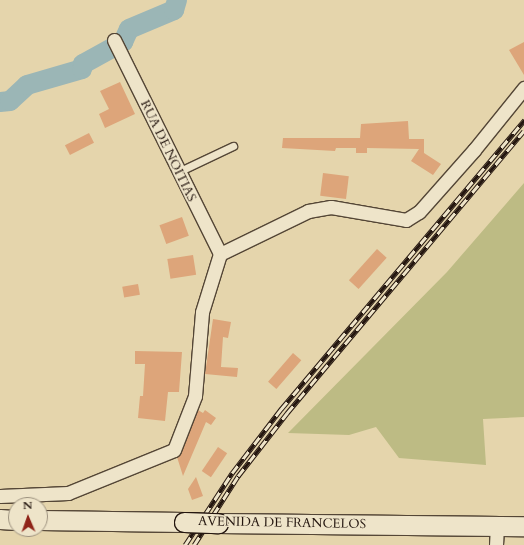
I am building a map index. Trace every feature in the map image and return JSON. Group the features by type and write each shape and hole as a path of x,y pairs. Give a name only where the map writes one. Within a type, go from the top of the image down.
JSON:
{"main road":[{"name":"AVENIDA DE FRANCELOS","path":"48,520 524,526"}],"street":[{"name":"RUA DE NOITIAS","path":"115,44 220,254"},
{"path":"0,496 68,493 174,450 196,396 202,312 220,254 308,211 331,207 406,220 419,212 454,173 524,88"},
{"path":"496,545 497,525"}],"lane":[{"path":"178,172 232,146"}],"shaded area":[{"path":"524,183 524,417 483,419 486,465 399,458 376,427 349,435 288,433 447,272"}],"building":[{"path":"524,42 524,75 509,50"},
{"path":"120,82 135,114 105,128 99,114 109,109 100,91"},
{"path":"408,121 409,139 424,139 424,153 441,164 433,175 411,161 419,149 367,148 367,153 356,153 356,148 336,148 335,151 282,148 283,138 360,138 361,124"},
{"path":"89,133 94,143 70,155 65,145"},
{"path":"323,173 349,176 346,199 320,196"},
{"path":"182,217 189,236 166,244 159,225"},
{"path":"377,249 387,258 359,289 349,280"},
{"path":"193,255 196,275 170,279 167,259"},
{"path":"138,284 140,295 124,298 122,287"},
{"path":"213,319 231,322 228,338 223,337 221,367 238,368 237,377 205,374"},
{"path":"135,351 182,352 179,392 168,392 165,421 138,418 140,396 143,396 145,364 135,364"},
{"path":"293,353 301,360 276,389 268,382"},
{"path":"198,410 203,413 205,410 216,418 211,425 206,422 183,476 177,457"},
{"path":"218,447 227,453 211,477 202,471"},
{"path":"196,477 203,496 192,500 188,489"}],"waterway":[{"path":"0,102 10,101 27,85 82,69 83,64 123,42 129,29 174,10 177,0"}],"railway":[{"path":"185,545 232,473 281,409 524,120"},
{"path":"194,545 238,476 287,413 524,131"}]}
